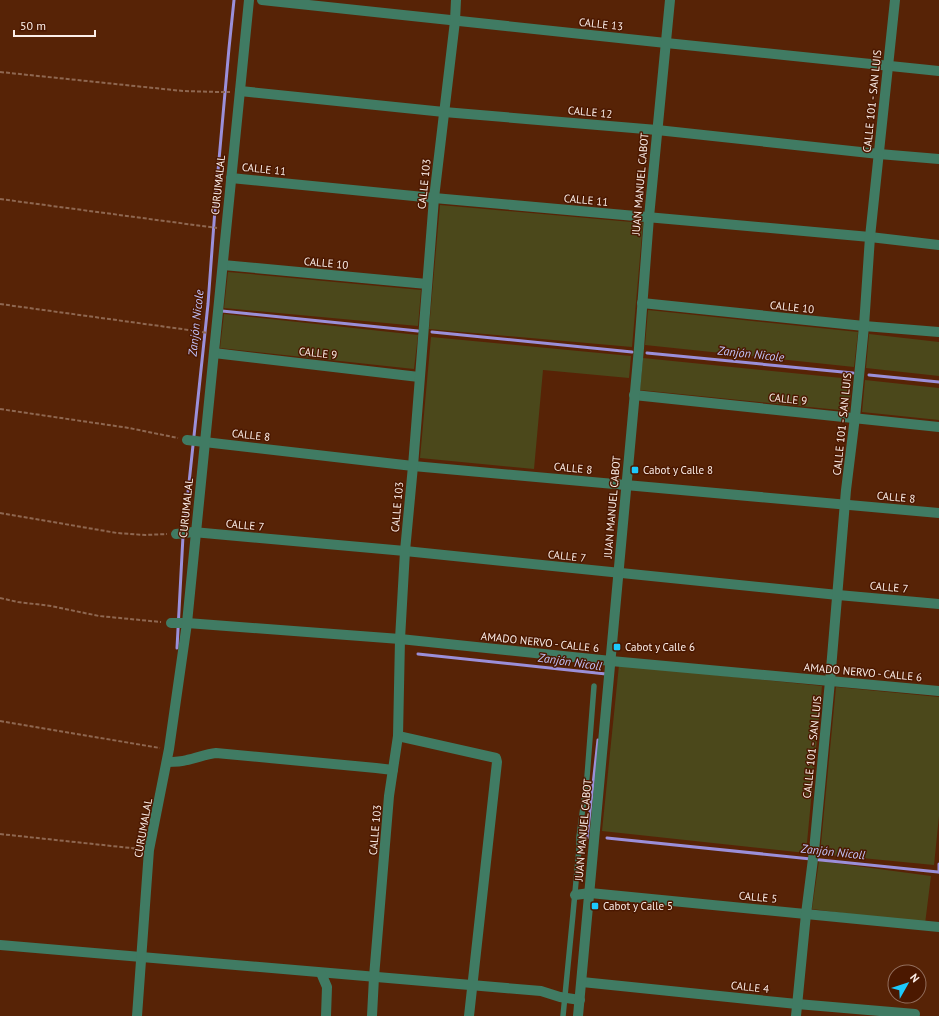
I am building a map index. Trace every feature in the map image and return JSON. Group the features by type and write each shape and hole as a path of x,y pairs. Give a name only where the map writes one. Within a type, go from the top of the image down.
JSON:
{"street":[{"name":"CURUMALAL","path":"137,1016 150,850 167,762 187,623 194,532 205,442 231,178 236,91 249,0"},
{"name":"CALLE 13","path":"262,0 939,71"},
{"name":"CALLE 103","path":"372,1016 389,796 398,736 400,639 405,551 419,376 428,284 434,198 455,21 456,0"},
{"name":"JUAN MANUEL CABOT","path":"578,1016 611,661 649,217 670,0"},
{"name":"CALLE 101 - SAN LUIS","path":"806,914 814,851 845,504 864,326 870,237 895,0"},
{"name":"CALLE 12","path":"236,91 444,112 657,130 939,159"},
{"name":"CALLE 11","path":"231,178 434,198 870,237 939,245"},
{"name":"CALLE 10","path":"222,265 428,284"},
{"name":"CALLE 10","path":"642,303 864,326 939,332"},
{"name":"CALLE 9","path":"214,353 419,376"},
{"name":"CALLE 9","path":"634,396 855,417 939,427"},
{"name":"CALLE 8","path":"187,440 412,466 939,513"},
{"name":"CALLE 7","path":"176,534 194,532 405,551 939,604"},
{"name":"AMADO NERVO - CALLE 6","path":"171,623 400,639 611,661 939,691"},
{"path":"398,736 496,758 497,762 469,1016"},
{"path":"167,762 178,762 208,753 216,753 393,770"},
{"name":"CALLE 5","path":"575,895 590,893 939,927"},
{"path":"796,1016 806,914"},
{"path":"0,945 541,991 565,998 580,1000"},
{"path":"321,973 328,987 327,1016"},
{"name":"CALLE 4","path":"582,982 797,1004 915,1014"}],"lane":[{"path":"563,1016 579,837 588,777 594,686"}],"path":[{"path":"0,72 184,91 236,91"},
{"path":"0,199 221,229"},
{"path":"0,304 198,331"},
{"path":"0,409 129,428 187,440"},
{"path":"0,513 117,533 145,535 176,534"},
{"path":"0,598 51,606 99,616 134,618 171,623"},
{"path":"0,721 169,749"},
{"path":"0,834 150,850"}],"shaded area":[{"path":"440,205 643,223 632,347 429,329"},
{"path":"228,272 421,290 418,326 224,308"},
{"path":"648,310 858,332 854,367 645,345"},
{"path":"224,314 418,335 414,369 220,348"},
{"path":"869,334 939,342 939,376 866,368"},
{"path":"431,337 631,356 629,378 543,370 534,469 420,458"},
{"path":"643,358 852,379 849,411 640,390"},
{"path":"865,380 939,388 939,420 862,412"},
{"path":"619,665 822,686 806,853 602,831"},
{"path":"836,687 939,697 939,816 934,865 820,854"},
{"path":"819,861 931,876 925,924 812,909"}],"waterway":[{"name":"Zanjón Nicole","path":"184,530 208,304 217,182 234,0"},
{"name":"Zanjón Nicole","path":"222,311 418,331"},
{"name":"Zanjón Nicole","path":"432,332 632,352"},
{"name":"Zanjón Nicole","path":"647,353 853,373"},
{"name":"Zanjón Nicole","path":"869,375 939,382"},
{"name":"Zanjón Nicole","path":"177,648 183,536"},
{"name":"Zanjón Nicoll","path":"418,654 606,675"},
{"name":"Zanjón Nicoll","path":"587,838 598,740"},
{"name":"Zanjón Nicoll","path":"607,838 938,872"},
{"name":"Zanjón Nicole","path":"939,864 939,872"}],"place":[{"name":"Cabot y Calle 8","path":"635,470"},
{"name":"Cabot y Calle 6","path":"617,647"},
{"name":"Cabot y Calle 5","path":"595,906"}]}
